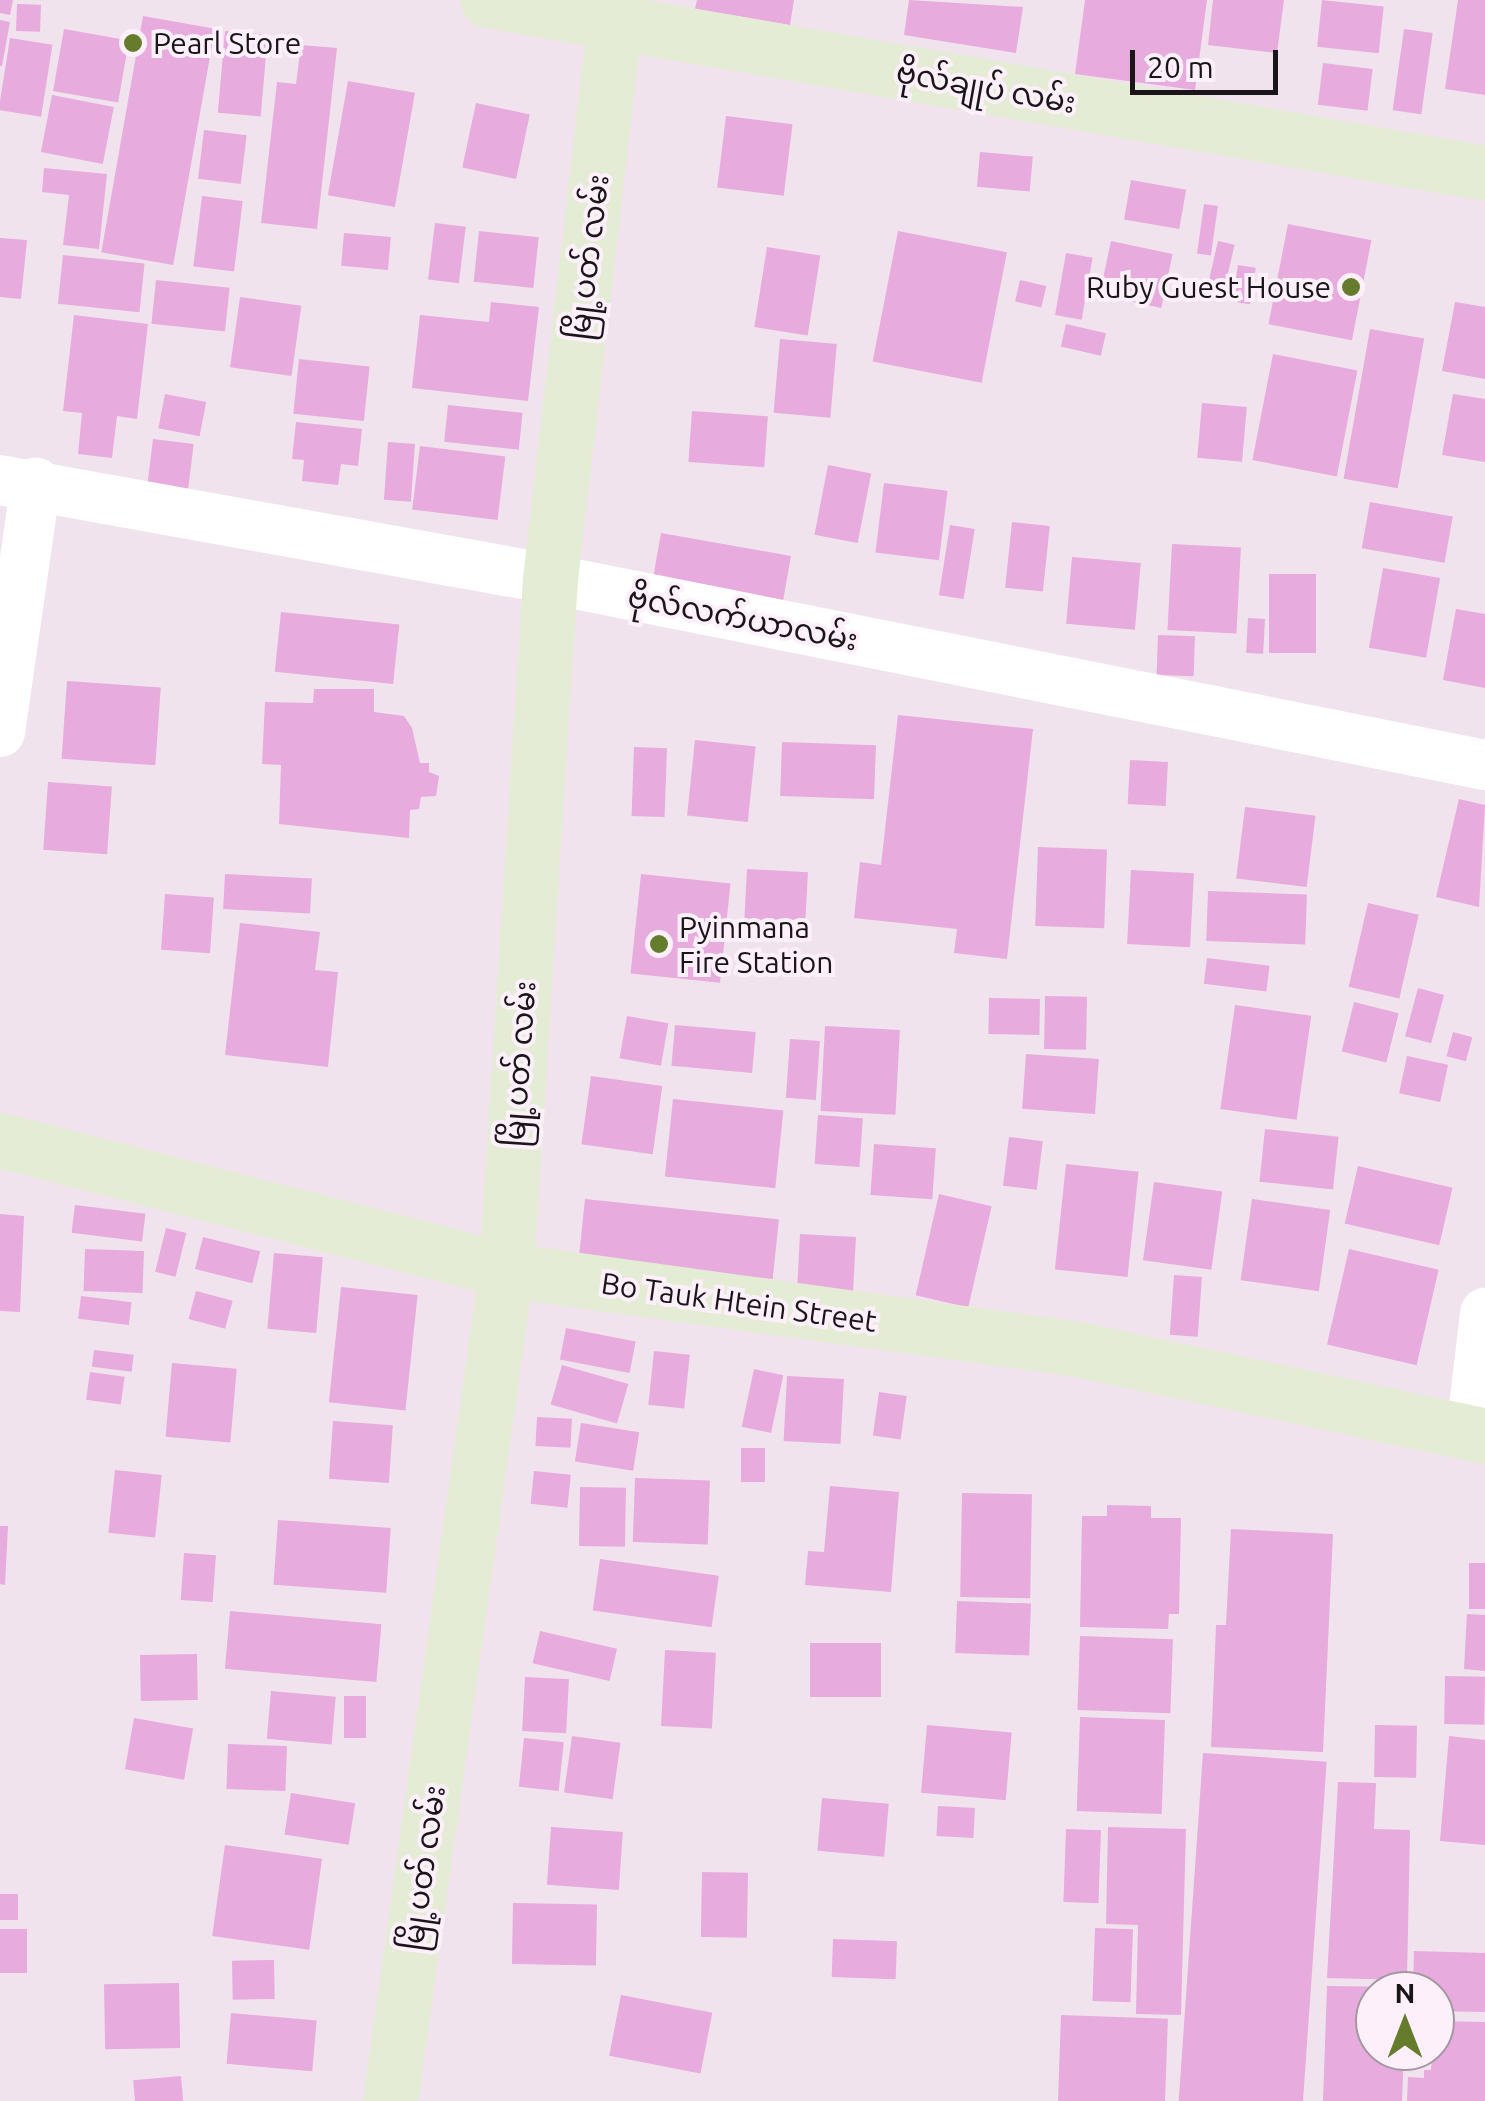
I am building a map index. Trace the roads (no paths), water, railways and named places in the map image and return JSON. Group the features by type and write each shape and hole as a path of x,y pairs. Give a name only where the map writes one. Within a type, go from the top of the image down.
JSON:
{"street":[{"name":"ဗိုလ်ချုပ် လမ်း","path":"487,0 616,12 1485,173"},
{"name":"မြို့ပတ် လမ်း","path":"390,2101 506,1270 550,579 616,12"},
{"name":"ဗိုလ်လက်ယာလမ်း","path":"18,482 550,579 1485,765"},
{"path":"0,732 18,482"},
{"name":"Bo Tauk Htein Street","path":"0,1140 506,1270 1072,1348 1478,1434"},
{"path":"1478,1434 1485,1313"}],"place":[{"name":"Pearl Store","path":"133,43"},
{"name":"Ruby Guest House","path":"1351,287"},
{"name":"Pyinmana Fire Station","path":"659,944"}]}
